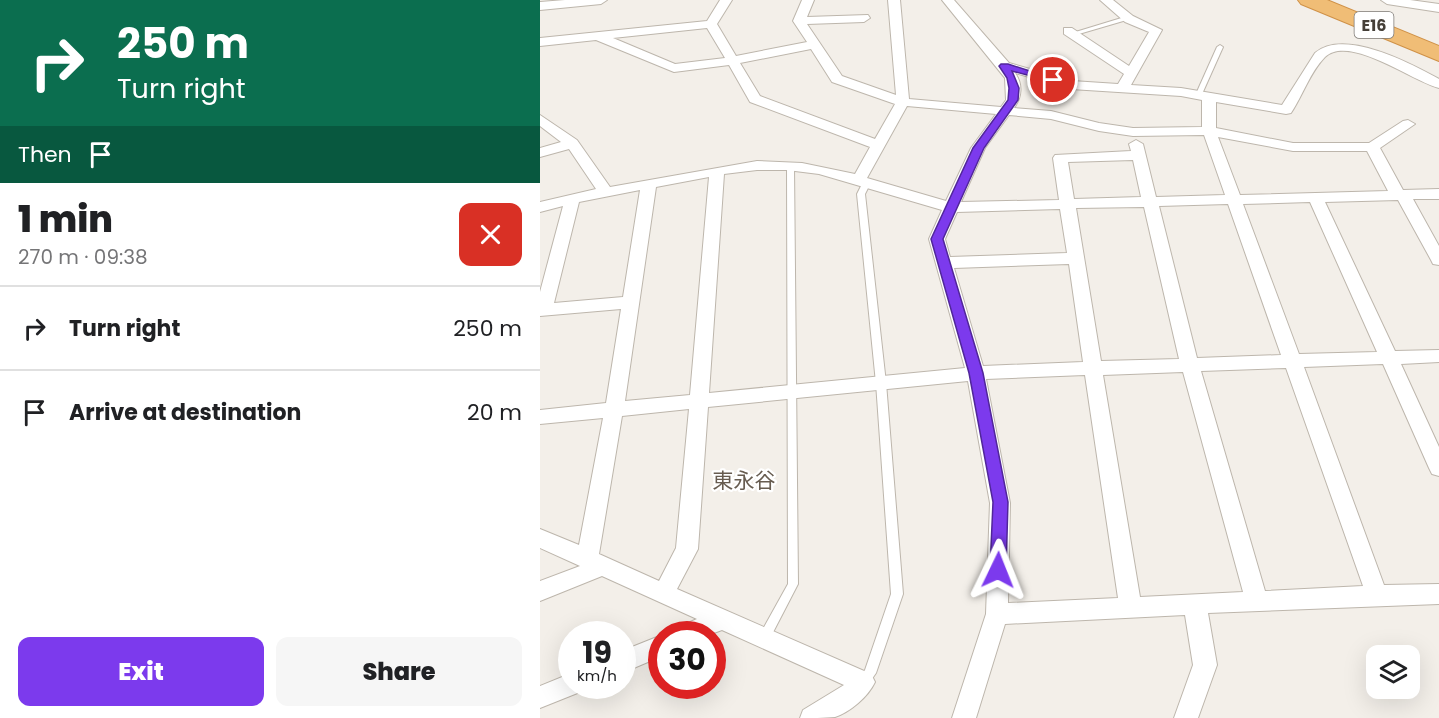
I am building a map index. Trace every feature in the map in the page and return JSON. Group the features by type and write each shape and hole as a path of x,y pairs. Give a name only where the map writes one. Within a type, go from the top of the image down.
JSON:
{"highway":[{"name":"E16","path":"1308,0 1439,54"},
{"name":"E16","path":"1338,0 1439,40"}],"street":[{"path":"540,6 601,0"},
{"path":"711,24 726,0"},
{"path":"799,21 808,0"},
{"path":"862,183 879,145 903,102 892,17 894,0"},
{"path":"948,0 1004,66 1012,78 1014,88 1013,100 1007,111 978,148 937,239 976,373 1000,502 997,614 964,718"},
{"path":"1106,0 1128,18 1156,30 1123,87"},
{"path":"1387,0 1439,8"},
{"path":"799,21 864,18"},
{"path":"799,21 837,79 903,102 1051,115 1099,127 1133,132 1209,131 1293,147 1372,147 1408,124"},
{"path":"540,42 711,24"},
{"path":"711,24 755,99 879,145"},
{"path":"1070,33 1131,73"},
{"path":"597,36 674,68 733,61 813,45"},
{"path":"1004,66 1071,85 1123,87 1204,95 1286,110 1315,62 1325,50 1339,46 1381,58 1439,84"},
{"path":"1204,95 1209,131 1377,595"},
{"path":"540,119 572,143 605,191"},
{"path":"1133,132 1190,366 1257,601"},
{"path":"540,153 572,143"},
{"path":"1372,147 1439,260"},
{"path":"1131,607 1060,158 1139,155"},
{"path":"540,207 605,191 717,171 772,164 827,172 939,206 951,207 1439,194"},
{"path":"663,594 687,549 717,171"},
{"path":"595,563 614,410 649,183"},
{"path":"1316,198 1439,468"},
{"path":"572,199 542,310 631,302"},
{"path":"945,263 1076,258"},
{"path":"540,417 976,373 1439,356"},
{"path":"540,538 863,682 854,692 812,718"},
{"path":"540,591 595,563"},
{"path":"997,614 1377,595 1439,594"},
{"path":"1186,718 1205,665 1195,604"},
{"path":"717,621 722,619"},
{"path":"540,697 558,690"}],"lane":[{"path":"1070,33 1128,18"},
{"path":"1204,95 1220,47"},
{"path":"764,638 793,584 790,166"},
{"path":"862,183 861,194 881,383 897,594 870,674 863,682"}],"district":[{"name":"東永谷","path":"744,481"}],"route":[{"path":"998,570 1000,502 976,373 937,239 978,148 1013,100 1012,78 1004,66 1053,80"}]}
